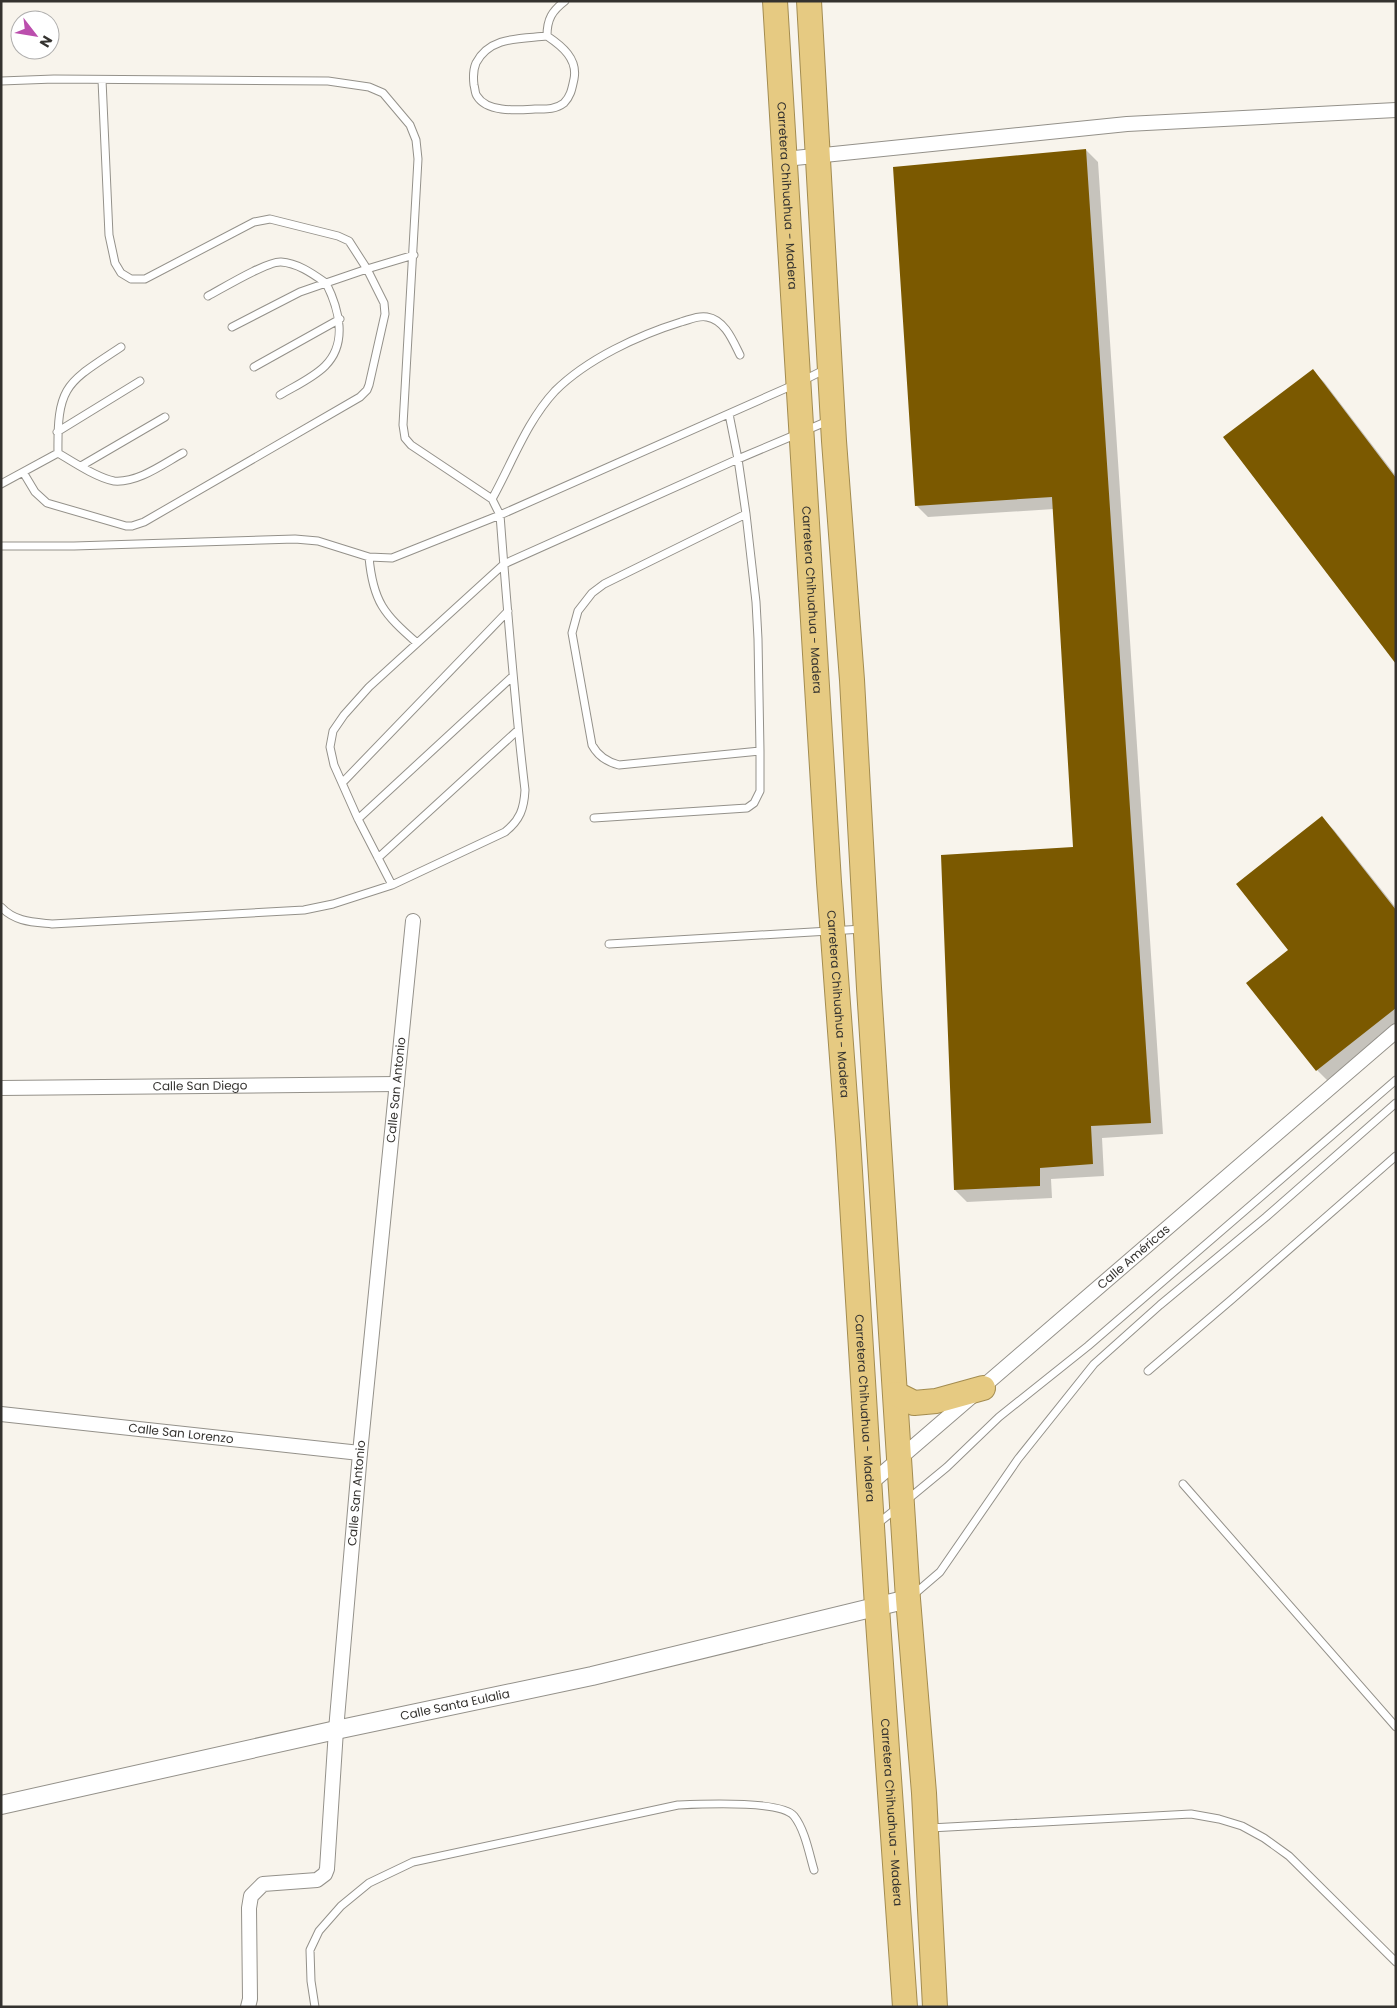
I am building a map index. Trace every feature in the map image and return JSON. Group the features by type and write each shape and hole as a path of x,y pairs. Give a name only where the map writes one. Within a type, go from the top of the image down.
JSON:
{"highway":[{"name":"Carretera Chihuahua - Madera","path":"775,1 820,750 848,1139 877,1607 905,2007"},
{"path":"809,1 833,419 856,736 866,929 908,1599 924,1793 935,2007"},
{"path":"817,680 834,690 852,680"},
{"path":"820,750 829,738 835,734 848,733 856,736"},
{"path":"896,1394 914,1403 936,1401 983,1388"}],"street":[{"path":"784,159 1127,124 1396,110"},
{"name":"Calle San Antonio","path":"248,2007 250,1999 249,1908 252,1896 263,1884 317,1880 325,1874 327,1869 336,1730 360,1452 413,921"},
{"name":"Calle Américas","path":"870,1484 1396,1031"},
{"name":"Calle San Diego","path":"1,1088 397,1084"},
{"name":"Calle San Lorenzo","path":"1,1414 360,1452"},
{"name":"Calle Santa Eulalia","path":"1,1805 336,1730 592,1676 908,1599"}],"lane":[{"path":"548,36 513,39 494,44 482,53 474,68 473,78 477,96 490,106 512,111 554,108 564,103 570,95 575,75 570,55 548,36 547,24 553,10 565,1"},
{"path":"1,82 54,79 328,81 369,87 383,93 410,125 416,140 418,159 403,425 406,438 411,445 492,499 500,515 513,676 525,790 522,810 515,824 506,832 392,885 333,904 284,912 52,924 24,922 8,915 1,907"},
{"path":"23,472 35,492 47,503 115,523 132,526 144,522 360,397 367,390 369,384 385,314 384,303 367,269 356,250 348,241 338,236 270,219 254,222 145,279 131,279 121,273 115,263 109,235 102,80"},
{"path":"232,327 300,292 414,255"},
{"path":"208,296 272,263 290,264 308,271 326,284 338,308 340,319 338,340 332,358 321,370 280,395"},
{"path":"492,499 531,424 556,391 579,372 608,354 666,327 699,317 708,317 722,325 729,333 740,355"},
{"path":"254,367 340,319"},
{"path":"58,454 57,432 60,405 66,390 76,378 121,347"},
{"path":"1,546 74,546 295,539 318,541 369,557 392,558 500,515 798,383 831,366"},
{"path":"57,432 140,381"},
{"path":"594,818 747,808 754,803 760,791 756,611 746,514 729,414"},
{"path":"82,466 166,417"},
{"path":"392,885 342,784 334,765 330,747 333,731 344,715 369,687 504,564 738,459 833,419"},
{"path":"58,454 113,480 124,481 141,476 183,453"},
{"path":"1,484 58,454"},
{"path":"746,514 604,584 592,593 578,610 572,633 592,745 604,759 618,765 760,752"},
{"path":"369,557 371,577 376,596 386,614 417,643"},
{"path":"342,784 508,611"},
{"path":"358,819 513,676"},
{"path":"378,858 518,730"},
{"path":"609,944 866,929"},
{"path":"873,1528 947,1467 999,1417 1088,1346 1396,1080"},
{"path":"908,1599 940,1572 1018,1459 1094,1364 1160,1305 1266,1217 1396,1102"},
{"path":"1148,1371 1396,1156"},
{"path":"1183,1484 1396,1727"},
{"path":"315,2007 311,1981 310,1950 319,1931 341,1906 369,1882 413,1862 678,1805 710,1804 772,1806 793,1814 800,1825 814,1870"},
{"path":"925,1828 1191,1814 1220,1819 1242,1826 1264,1838 1289,1856 1396,1962"}],"building":[{"path":"1086,149 1151,1123 1091,1126 1093,1164 1040,1168 1040,1186 954,1190 941,855 1073,847 1052,497 915,506 893,167"},
{"path":"1313,369 1396,478 1396,664 1223,437"},
{"path":"1322,816 1396,910 1396,1008 1316,1071 1246,983 1288,950 1236,884"}]}
